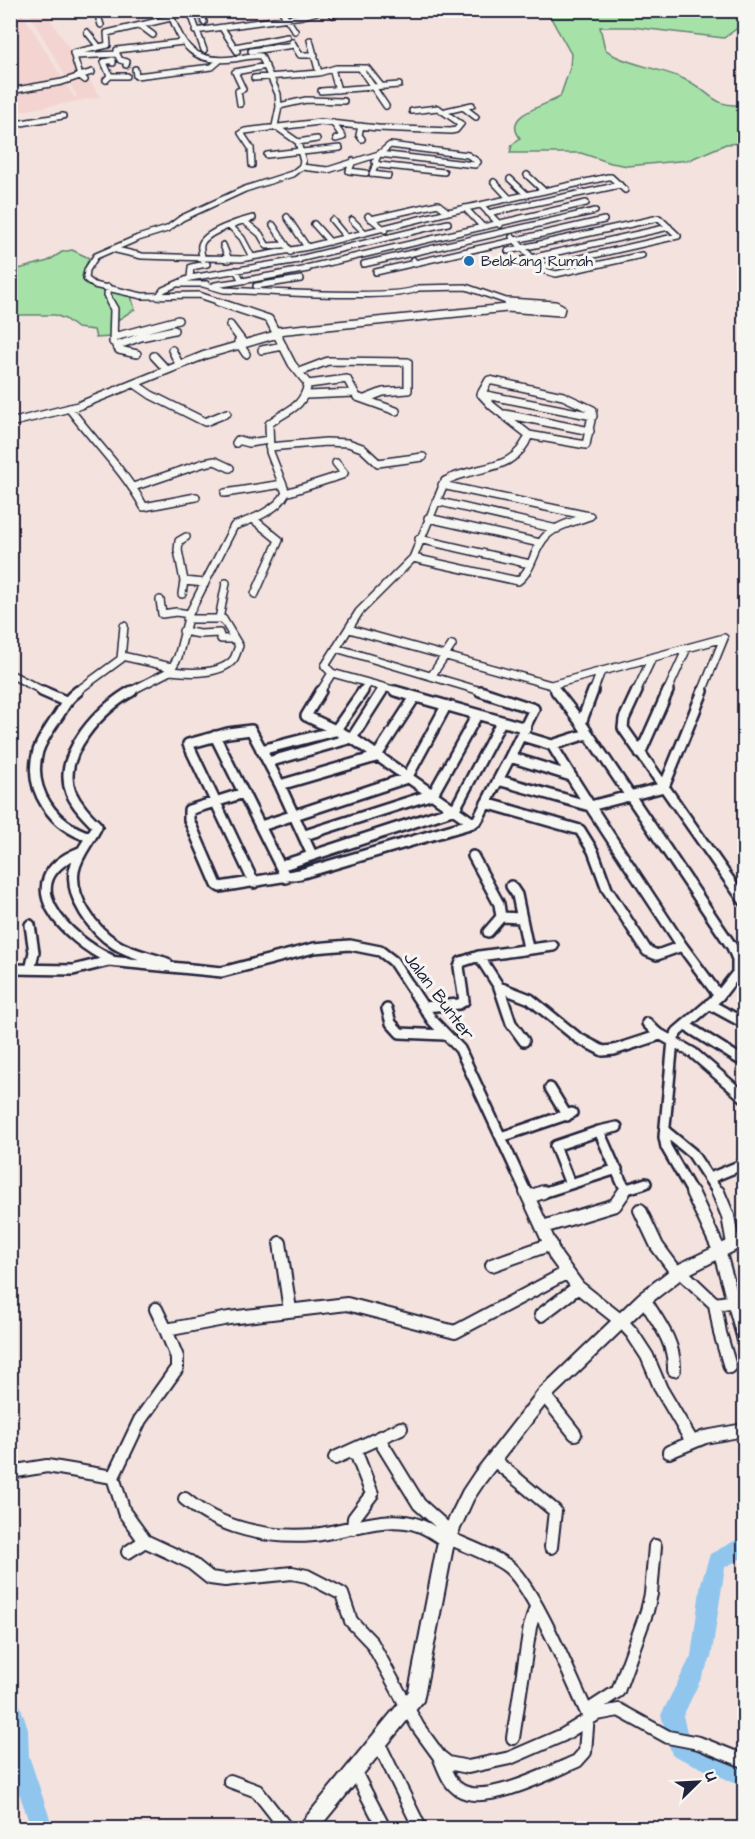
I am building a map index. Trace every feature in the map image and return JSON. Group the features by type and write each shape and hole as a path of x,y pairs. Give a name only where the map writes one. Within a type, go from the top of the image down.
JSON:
{"main road":[{"path":"308,1828 417,1695 430,1614 448,1537 468,1495 544,1395 644,1299 679,1272 737,1245"}],"street":[{"path":"96,10 101,24"},
{"path":"169,10 183,42 200,65 194,65"},
{"path":"201,10 204,22"},
{"path":"281,10 295,31"},
{"path":"299,10 301,18"},
{"path":"195,31 301,18 326,10 333,15"},
{"path":"190,14 204,50"},
{"path":"82,78 74,52 109,45 106,34 171,18"},
{"path":"141,26 153,35"},
{"path":"222,28 242,58"},
{"path":"119,31 124,40"},
{"path":"87,32 99,47"},
{"path":"235,46 286,36 301,55 315,56"},
{"path":"310,40 319,73"},
{"path":"114,60 118,50 183,42"},
{"path":"251,51 294,45"},
{"path":"192,56 219,61 260,55 271,75 279,106 274,117 275,126 298,142 301,151 301,167"},
{"path":"74,56 120,60 127,62 126,66"},
{"path":"114,60 123,76 108,78 104,62 114,60"},
{"path":"135,69 136,76 146,76 174,70 212,67 219,61"},
{"path":"240,104 238,91 243,89 235,72 266,66"},
{"path":"254,78 319,73 336,68 360,68 370,69 382,87"},
{"path":"360,68 386,106"},
{"path":"10,91 82,78 92,72"},
{"path":"333,72 338,90"},
{"path":"321,91 399,85"},
{"path":"279,106 306,100 344,100"},
{"path":"446,111 472,105"},
{"path":"463,107 476,117"},
{"path":"252,165 252,148 241,133 275,126 306,122 405,130 456,130 461,124 446,111 434,108 412,111"},
{"path":"10,125 63,116"},
{"path":"333,123 343,137 336,139"},
{"path":"361,126 359,135 362,139"},
{"path":"298,142 317,140"},
{"path":"181,968 116,945 92,921 79,902 74,890 74,869 80,852 97,826 78,806 70,790 70,766 76,747 99,715 117,699 171,669 178,657 188,616 234,526 252,519 284,499 287,492 269,444 271,422 295,409 307,395 308,384 283,346 277,332 264,316 199,295 142,297 90,283 86,274 96,256 138,238 167,229 182,218 245,189 287,176 301,167 328,170 380,154 475,165 478,162 468,154 388,145 380,154 376,160 372,174 388,176"},
{"path":"267,155 340,148"},
{"path":"353,161 349,171 366,173"},
{"path":"376,164 444,172"},
{"path":"527,175 544,191"},
{"path":"244,221 260,234 267,246 307,247 465,208 609,177 623,187 488,213"},
{"path":"510,179 597,266"},
{"path":"494,182 510,199"},
{"path":"481,205 541,267 555,274 642,255 568,186"},
{"path":"215,285 308,270 400,244 586,203"},
{"path":"415,263 400,244 370,218 438,204 448,212"},
{"path":"423,207 432,217"},
{"path":"465,208 481,225"},
{"path":"405,211 416,221"},
{"path":"364,264 595,211"},
{"path":"389,214 398,225"},
{"path":"287,217 307,247"},
{"path":"203,260 202,242 230,226 253,218"},
{"path":"508,251 659,218 678,236 541,267"},
{"path":"332,220 346,237"},
{"path":"352,220 365,233"},
{"path":"375,272 604,220"},
{"path":"158,297 163,290 190,278 299,260 448,223"},
{"path":"314,224 330,242"},
{"path":"273,225 288,248 308,270"},
{"path":"230,226 242,238 252,257"},
{"path":"522,260 669,227"},
{"path":"453,232 469,249"},
{"path":"224,245 229,260"},
{"path":"190,278 191,267 252,257 288,248"},
{"path":"112,249 142,256 229,260"},
{"path":"236,270 242,280"},
{"path":"179,284 248,287 301,279"},
{"path":"10,423 69,408 135,384 179,364 240,342 277,332 451,312 495,312 507,308 559,312 562,310 555,305 509,302 461,287 418,288 413,292 376,294 224,290 203,284"},
{"path":"108,288 106,295 114,309 114,337 112,340 123,351 137,354"},
{"path":"394,319 400,328"},
{"path":"114,337 178,320"},
{"path":"230,325 246,354"},
{"path":"116,346 174,330"},
{"path":"262,350 283,346"},
{"path":"172,350 179,364"},
{"path":"154,356 166,369"},
{"path":"299,372 332,361 408,362 408,390 383,392 365,399"},
{"path":"308,384 346,379 357,397 396,411"},
{"path":"489,380 563,396 590,408 593,416 586,446 529,435 518,424 497,412 481,394 489,380"},
{"path":"135,384 145,393 157,396 173,406 184,408 205,422 227,413"},
{"path":"307,395 354,393"},
{"path":"481,394 593,416"},
{"path":"490,405 496,397"},
{"path":"69,408 133,487 145,507 196,497"},
{"path":"497,412 590,431"},
{"path":"249,433 255,442"},
{"path":"529,435 524,449 518,456 505,463 471,469 451,476 442,485 412,558 358,612 325,666 332,673 501,722 552,745 682,946 719,996"},
{"path":"236,442 238,440 269,444 351,443 378,463 423,457"},
{"path":"133,487 204,463 215,461 230,468"},
{"path":"225,492 287,492 342,475 344,473 336,463"},
{"path":"412,558 518,581 530,564 540,543 557,529 590,516 442,485"},
{"path":"436,501 557,529"},
{"path":"428,518 540,543"},
{"path":"252,519 279,540 255,594"},
{"path":"182,594 184,581 177,550 178,541 186,537"},
{"path":"419,539 530,564"},
{"path":"184,581 205,583"},
{"path":"219,619 226,583"},
{"path":"122,656 187,673 228,664 234,657 239,646 224,621 176,612 161,614 160,600"},
{"path":"90,837 63,825 46,804 37,781 37,764 41,742 63,710 65,700 121,659 124,626"},
{"path":"349,629 551,685 723,638 664,787"},
{"path":"183,631 200,634 219,633 221,639 234,639"},
{"path":"432,675 452,645"},
{"path":"244,793 189,810 189,820 217,885 220,887 286,878 473,823 478,819 534,709 432,675 336,648"},
{"path":"640,754 687,648"},
{"path":"651,658 622,725 744,901"},
{"path":"581,723 601,671"},
{"path":"332,673 306,716 352,738 473,823"},
{"path":"10,674 33,687 65,700"},
{"path":"261,750 335,731 368,684"},
{"path":"551,685 581,723 732,947 737,959 741,972 719,996 685,1025 673,1040 665,1131 666,1147 688,1184 737,1245"},
{"path":"268,762 352,738 384,688"},
{"path":"280,785 376,757 415,697"},
{"path":"261,826 407,778 447,706"},
{"path":"304,835 433,794 477,715"},
{"path":"280,866 455,809 501,722"},
{"path":"254,883 188,744 215,736 251,730 295,815 312,855"},
{"path":"552,745 587,734"},
{"path":"215,736 286,878"},
{"path":"510,757 571,776"},
{"path":"498,780 590,806 664,787"},
{"path":"486,803 580,830 593,851 607,889 647,951 657,955 682,946"},
{"path":"80,852 66,856 55,865 48,876 46,894 60,924 85,945 110,959"},
{"path":"473,856 499,904 501,917 488,932"},
{"path":"511,886 517,895 528,948"},
{"path":"501,917 521,918"},
{"path":"30,925 34,952 31,966"},
{"name":"Jalan Bunter","path":"10,969 31,966 73,970 110,959 125,963 222,972 314,948 350,945 370,947 385,953 445,1035 460,1049 566,1273 578,1287 621,1321 647,1356 662,1389 691,1440"},
{"path":"424,1006 462,1003 464,998 460,964 479,956 554,946"},
{"path":"479,956 499,987 508,1017 516,1032 525,1041"},
{"path":"499,987 530,999 578,1038 603,1051 614,1050 660,1035"},
{"path":"709,1004 744,1023"},
{"path":"387,1009 391,1023 400,1033 445,1035"},
{"path":"647,1023 660,1035 699,1056 743,1095"},
{"path":"685,1025 744,1062"},
{"path":"501,1137 569,1115 550,1088"},
{"path":"570,1184 556,1146 617,1127"},
{"path":"599,1131 627,1189"},
{"path":"665,1131 678,1139 710,1178 727,1210 737,1245 744,1340"},
{"path":"710,1178 744,1164"},
{"path":"529,1197 617,1169"},
{"path":"543,1227 611,1206 627,1189 646,1183"},
{"path":"640,1210 657,1246 679,1272 715,1304 720,1333 730,1367"},
{"path":"280,1244 290,1310"},
{"path":"492,1265 551,1245"},
{"path":"166,1329 328,1305 363,1306 454,1332 566,1273"},
{"path":"541,1315 578,1287"},
{"path":"644,1299 669,1341 676,1362 674,1370"},
{"path":"715,1304 729,1302"},
{"path":"156,1309 177,1357 177,1368 140,1420 113,1477 124,1512 145,1541 190,1562 216,1580 292,1573 307,1576 338,1591 345,1599 351,1621 372,1643 407,1710 439,1756 447,1777 464,1793 474,1796 492,1793 577,1761 585,1752 587,1718 592,1708 615,1694 619,1688 648,1606 655,1546"},
{"path":"544,1395 575,1434"},
{"path":"335,1458 401,1428"},
{"path":"669,1452 691,1440 714,1433 744,1430"},
{"path":"379,1439 419,1504 448,1537"},
{"path":"353,1528 354,1518 372,1494 355,1450"},
{"path":"494,1460 555,1511 551,1547"},
{"path":"10,1472 46,1466 113,1477"},
{"path":"185,1499 199,1512 229,1527 273,1533 315,1535 353,1528 412,1523 448,1537 506,1565 515,1573 536,1607 587,1718"},
{"path":"129,1552 145,1541"},
{"path":"513,1738 530,1627 536,1607"},
{"path":"439,1756 456,1766 488,1764 510,1758 563,1735 587,1718 597,1714 623,1711 652,1730 668,1737 689,1740 744,1761"},
{"path":"379,1744 420,1828"},
{"path":"355,1772 384,1828"},
{"path":"230,1781 257,1791 286,1828"}],"shaded area":[{"path":"11,11 21,11 74,97 77,96 28,11 45,11 100,97 11,113"}],"green space":[{"path":"547,11 744,11 744,28 739,27 724,38 632,27 600,27 605,49 615,56 678,76 725,104 744,105 744,143 726,144 689,160 628,166 581,153 510,153 512,145 520,138 516,130 516,123 520,117 560,97 570,68 571,54"},
{"path":"72,250 89,258 82,276 84,280 131,296 135,309 116,321 110,337 96,338 94,330 77,328 55,315 11,315 11,271 48,261 62,252"}],"waterway":[{"path":"744,1546 717,1561 711,1583 701,1658 672,1715 680,1747 744,1776"},
{"path":"10,1703 17,1729 18,1756 42,1828"}],"place":[{"name":"Belakang Rumah","path":"469,261"}]}
